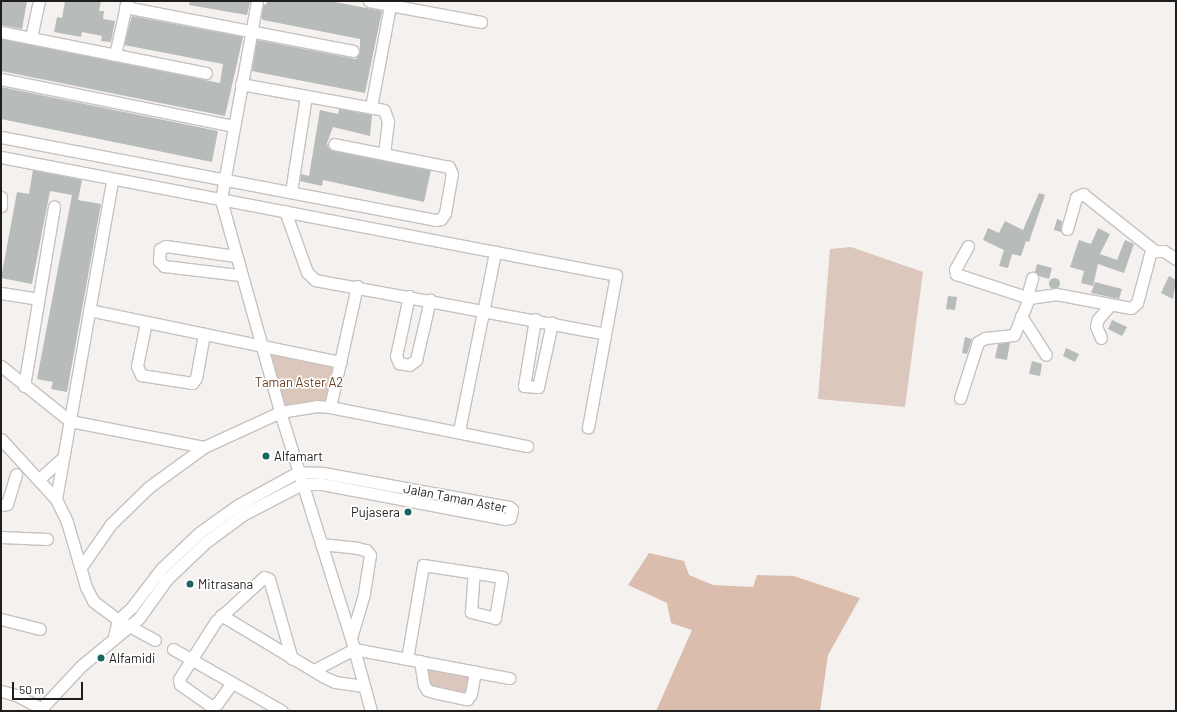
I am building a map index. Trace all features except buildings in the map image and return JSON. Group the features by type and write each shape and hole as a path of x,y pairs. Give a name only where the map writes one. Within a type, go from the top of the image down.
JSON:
{"street":[{"path":"31,38 39,1"},
{"path":"257,1 221,200 240,275 260,344 298,472 352,643 371,711"},
{"path":"369,1 481,22"},
{"path":"115,55 126,4 251,33 354,51"},
{"path":"372,107 390,5"},
{"path":"1,32 206,73"},
{"path":"1,79 234,126"},
{"path":"241,84 384,110 388,116 384,153"},
{"path":"291,192 306,96"},
{"path":"1,137 224,181 291,192 435,220 441,219 445,213 452,174 450,166 334,144"},
{"path":"1,158 616,275 588,427"},
{"path":"56,498 112,180"},
{"path":"1067,229 1076,198 1083,194 1155,251 1164,251 1176,259"},
{"path":"1,197 1,206"},
{"path":"24,386 54,206"},
{"path":"285,211 310,277 315,280 357,286 536,319 605,334"},
{"path":"235,256 166,246 160,249 159,261 164,266 240,275"},
{"path":"968,246 955,269 956,274 1028,298 1056,294 1125,308 1134,306 1148,258 1155,251"},
{"path":"459,431 495,252"},
{"path":"960,398 978,342 985,338 1014,335 1028,298 1032,278"},
{"path":"330,407 357,286"},
{"path":"1,293 38,299"},
{"path":"409,296 396,356 399,363 409,365 416,360 430,300"},
{"path":"1101,338 1096,326 1098,319 1110,305"},
{"path":"89,310 260,344 341,362"},
{"path":"1021,316 1046,355"},
{"path":"536,319 524,386 538,387 552,323"},
{"path":"146,322 137,366 141,375 192,382 196,378 204,334"},
{"path":"1,366 24,386 70,421 204,447"},
{"path":"81,567 111,524 128,506 149,488 204,447 280,412 316,406 330,407 459,431 527,446"},
{"path":"1,439 56,498 67,522 93,601 118,620 155,640"},
{"path":"39,479 62,458"},
{"path":"114,636 118,620 132,607 161,569 199,533 238,505 298,472"},
{"name":"Jalan Taman Aster","path":"39,709 114,636 130,626 168,579 206,542 244,514 302,484 322,484 506,519 510,518 512,510 509,507 323,473 298,472"},
{"path":"1,506 7,504 16,474"},
{"path":"1,537 47,538"},
{"path":"314,670 352,643 364,594 370,555 366,550 321,544"},
{"path":"407,659 423,565 474,574"},
{"path":"232,683 218,704 211,706 205,703 180,682 209,630 221,616 258,580 264,577 269,579 292,659"},
{"path":"221,616 292,659 335,682 364,686"},
{"path":"1,619 40,629"},
{"path":"352,643 407,659 509,678"},
{"path":"173,648 282,711"},
{"path":"420,661 424,685 427,690 467,699 471,694 475,671"},
{"path":"1,691 16,695 39,709"}],"green space":[{"path":"851,247 923,272 905,407 818,399 830,249"},
{"name":"Taman Aster A2","path":"261,347 334,363 325,405 282,411"},
{"path":"422,663 472,673 467,696 428,689"}],"shaded area":[{"path":"649,553 684,561 689,575 713,585 753,587 757,575 794,576 860,598 828,655 820,711 656,711 692,630 671,623 667,603 628,585"}],"place":[{"name":"Alfamart","path":"266,456"},
{"name":"Pujasera","path":"408,512"},
{"name":"Mitrasana","path":"190,584"},
{"name":"Alfamidi","path":"101,658"}]}
